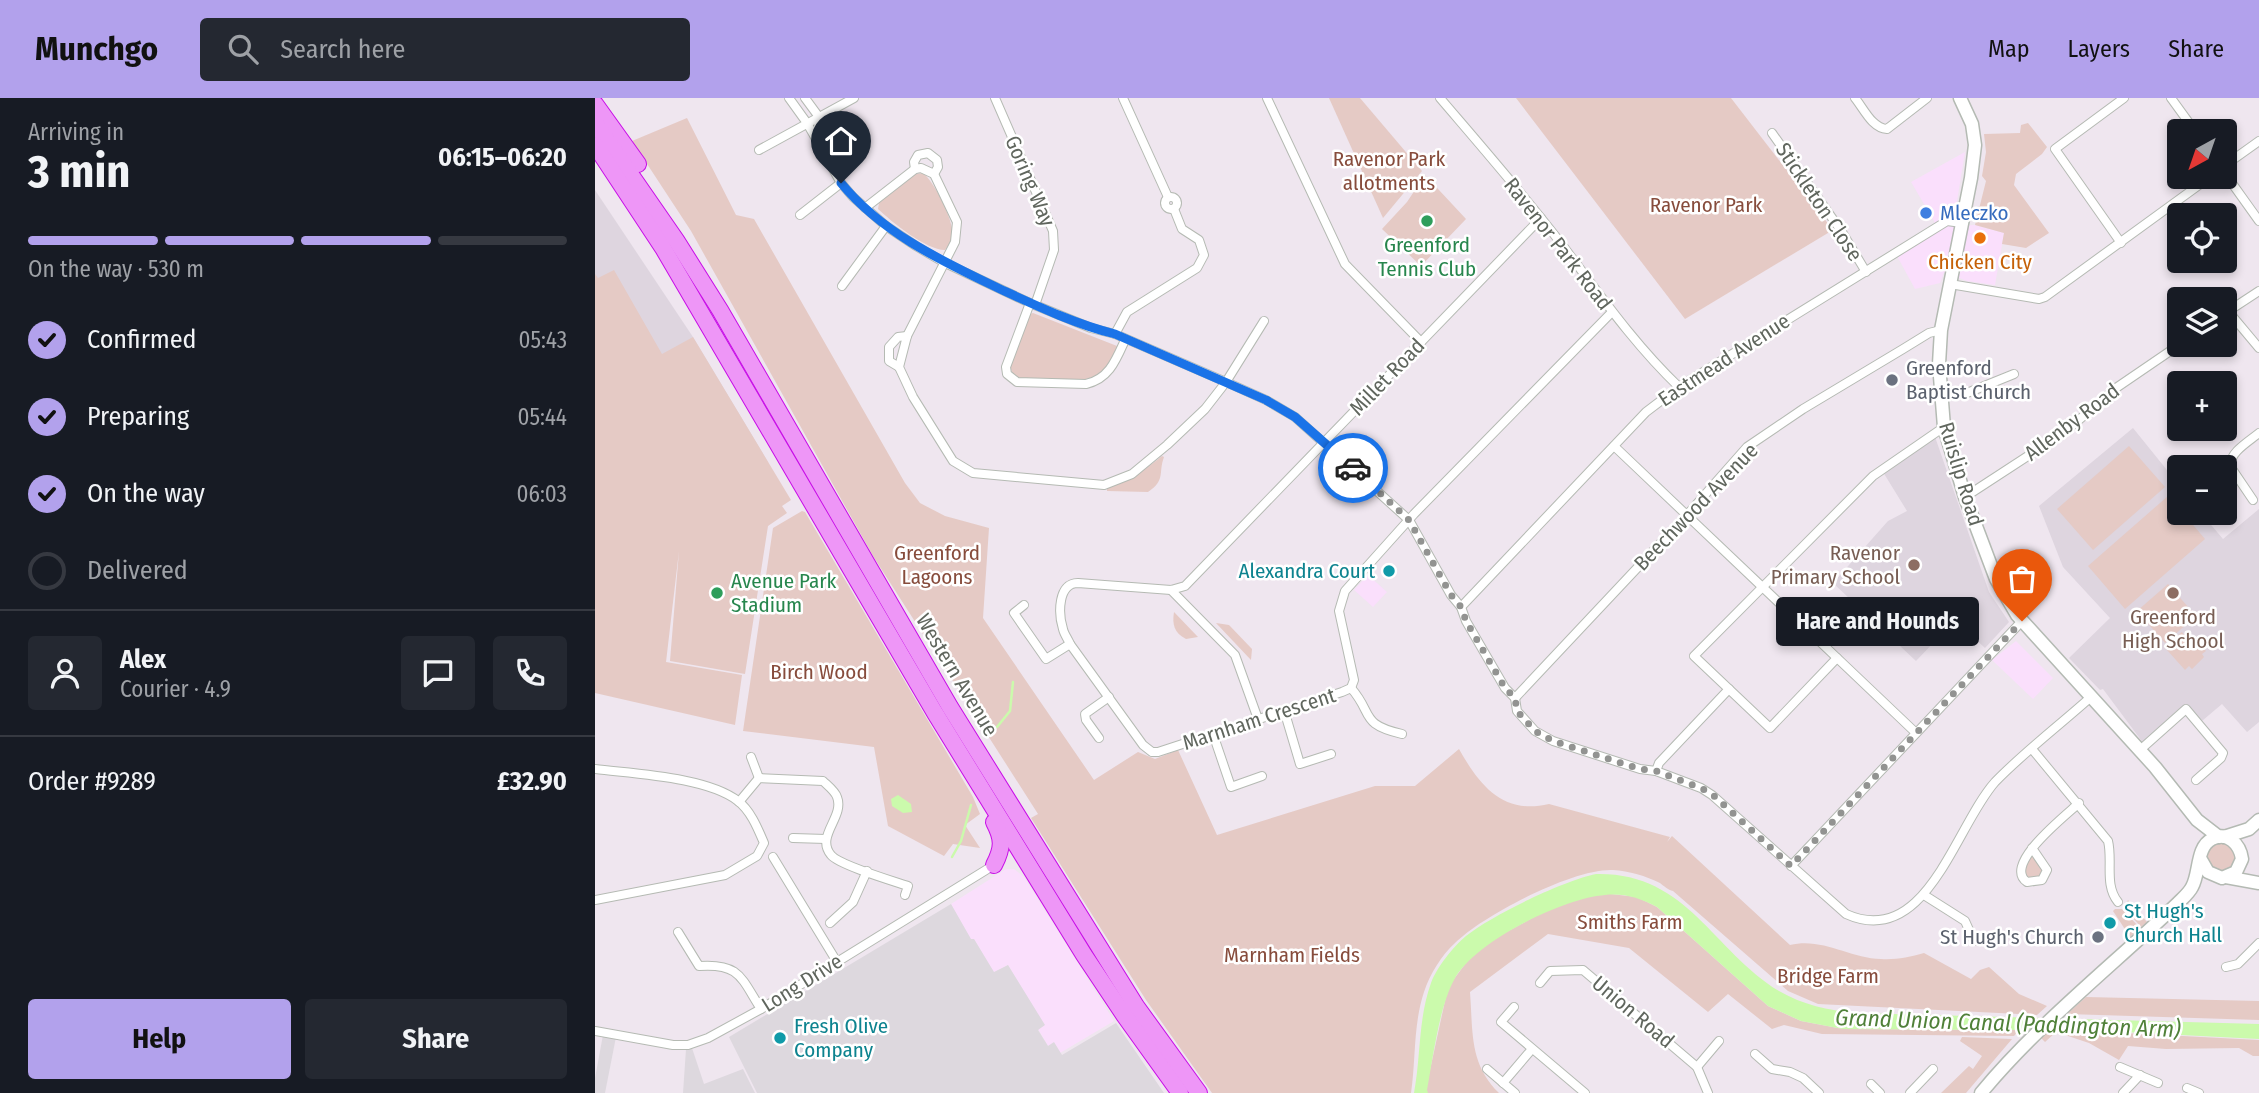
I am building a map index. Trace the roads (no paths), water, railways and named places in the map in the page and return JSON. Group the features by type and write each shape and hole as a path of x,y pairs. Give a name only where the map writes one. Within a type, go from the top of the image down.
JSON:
{"highway":[{"path":"595,104 669,211 692,250 720,310"},
{"path":"595,123 619,167"},
{"path":"595,145 619,167"},
{"path":"595,162 666,267 703,315"},
{"name":"Western Avenue","path":"619,167 720,310 950,707 1136,1006 1199,1093"},
{"name":"Western Avenue","path":"619,167 935,713 1123,1015 1180,1093"},
{"path":"935,713 1002,837 1002,851 994,865"},
{"path":"994,865 1014,862 1034,872"}],"main road":[{"name":"Ruislip Road","path":"1960,98 1972,124 1975,145 1941,330 1940,397 1944,427 1965,497 1996,579 2022,621 2140,750 2197,820 2221,837"},
{"path":"2197,820 2201,855 2208,872 2259,882"},
{"path":"2191,890 2201,855 2208,842 2254,824"},
{"path":"1981,1093 2030,1038 2191,890 2236,872 2254,824"},
{"path":"2221,837 2235,842 2259,882"}],"street":[{"path":"789,98 807,123 841,183 886,226 945,263 1032,304 1091,328 1115,334 1266,400 1295,417 1409,520 1505,688 1515,698 1517,711 1527,724 1543,737 1640,769 1656,771 1701,788 1713,795 1839,908 1863,920 1892,919 1924,895 1983,797 1996,781 2092,696"},
{"path":"805,98 819,117 817,142"},
{"path":"759,150 854,98"},
{"name":"Goring Way","path":"995,98 1053,231 1054,250 1006,367 1007,374 1017,382 1093,383 1104,377 1114,364 1125,340"},
{"path":"1115,334 1127,312 1197,268 1204,255 1199,240 1182,229 1174,209 1165,205 1168,197 1123,98"},
{"path":"1267,98 1345,264 1421,342"},
{"name":"Ravenor Park Road","path":"1440,98 1541,218 1594,286 1611,313 1652,361 1679,387"},
{"path":"1855,98 1877,127 1887,129 1927,98"},
{"path":"2121,243 2055,149 2124,98"},
{"path":"2171,98 2186,119"},
{"name":"Stickleton Close","path":"1772,133 1842,232 1866,272"},
{"path":"2237,159 2259,141"},
{"path":"915,169 914,162 918,155 928,153 937,160 938,167 934,174"},
{"path":"865,208 915,169 921,168 934,174 957,222 955,242 907,336 899,367"},
{"path":"800,215 841,183"},
{"path":"2237,188 2259,221"},
{"path":"1950,284 2039,299 2045,297 2194,189"},
{"name":"Millet Road","path":"1171,590 1185,586 1193,578 1541,218"},
{"name":"Eastmead Avenue","path":"1461,607 1646,412 1679,387 1791,315 1947,221 1962,223"},
{"path":"842,286 886,226"},
{"path":"2237,305 2259,290"},
{"name":"Marnham Crescent","path":"1171,590 1070,583 1065,587 1062,597 1062,628 1070,644 1143,745 1152,752 1351,688 1354,680 1339,611 1345,591 1409,520 1611,313"},
{"path":"907,336 893,341 887,353 889,361 899,367 913,397 953,461 973,473 1104,485 1132,474 1205,409 1226,382 1264,321"},
{"path":"2237,325 2259,348"},
{"name":"Beechwood Avenue","path":"1515,698 1747,447 1929,333 1941,330"},
{"name":"Allenby Road","path":"1965,497 2066,431 2116,388 2167,353"},
{"path":"1940,397 1967,393 2014,374"},
{"path":"1837,658 1770,728 1694,656 1873,476 1944,427"},
{"path":"2253,500 2229,461 2232,455 2259,433"},
{"path":"1614,446 1916,733"},
{"path":"1171,590 1235,655 1258,719"},
{"path":"1024,605 1014,613 1046,659 1070,644"},
{"path":"1791,866 2022,621"},
{"path":"1351,688 1372,722 1384,730 1402,734"},
{"path":"1656,771 1659,763 1730,689"},
{"path":"1099,737 1086,720 1086,714 1109,697"},
{"path":"2140,750 2186,709 2223,753 2221,758 2196,780"},
{"path":"1284,710 1300,764 1331,754"},
{"path":"1213,734 1231,787 1262,776"},
{"path":"2032,749 2108,841 2111,852 2110,886 2118,902"},
{"path":"751,757 759,778"},
{"path":"595,769 707,785 739,802 755,823 764,843 757,856 725,875 595,900"},
{"path":"739,802 759,778"},
{"path":"759,778 823,781 837,796 839,805 825,839 831,855 842,862 908,886 905,895"},
{"path":"2032,848 2079,803"},
{"path":"793,838 825,839"},
{"path":"773,857 837,962"},
{"name":"Long Drive","path":"595,1031 673,1045 688,1045 725,1030 994,865"},
{"path":"830,923 853,902 867,871"},
{"path":"1924,895 1965,921 1975,941"},
{"path":"678,932 699,966 719,964 731,968 739,975 761,1009"},
{"path":"2226,967 2238,964 2259,943"},
{"name":"Union Road","path":"1541,983 1550,971 1583,970 1697,1067 1709,1093"},
{"path":"1514,1007 1501,1022 1585,1093"},
{"path":"1697,1067 1719,1041"},
{"path":"1503,1083 1532,1049"},
{"path":"1755,1054 1772,1069 1790,1072 1803,1078 1819,1093"},
{"path":"2120,1067 2158,1083"},
{"path":"1487,1069 1515,1093"},
{"path":"1910,1093 1933,1069"},
{"path":"2123,1093 2140,1075"},
{"path":"1871,1084 1880,1093"}],"water":[{"path":"898,795 911,804 912,812 903,813 892,806 891,799"},
{"name":"Grand Union Canal (Paddington Arm)","path":"1596,874 1627,877 1654,886 1676,899 1756,974 1788,996 1816,1006 1855,1013 2259,1024 2259,1039 2083,1030 2077,1027 2017,1030 1843,1029 1801,1021 1768,1006 1657,907 1632,897 1605,895 1567,904 1521,924 1480,951 1465,966 1454,980 1444,1004 1428,1093 1414,1093 1427,997 1434,977 1451,951 1466,936 1510,909 1547,891"}],"waterway":[{"path":"997,727 1010,711 1013,682"},
{"path":"952,857 961,841 971,805"}],"place":[{"name":"Mleczko","path":"1926,213"},
{"name":"Greenford Tennis Club","path":"1427,221"},
{"name":"Chicken City","path":"1980,238"},
{"name":"Greenford Baptist Church","path":"1892,380"},
{"name":"Ravenor Primary School","path":"1914,565"},
{"name":"Alexandra Court","path":"1389,571"},
{"name":"Avenue Park Stadium","path":"717,593"},
{"name":"Greenford High School","path":"2173,593"},
{"name":"Hare and Hounds","path":"2022,621"},
{"name":"St Hugh's Church Hall","path":"2110,923"},
{"name":"St Hugh's Church","path":"2098,937"},
{"name":"Fresh Olive Company","path":"780,1038"}],"park label":[{"name":"Ravenor Park allotments","path":"1389,171"},
{"name":"Ravenor Park","path":"1706,205"},
{"name":"Greenford Lagoons","path":"937,565"},
{"name":"Birch Wood","path":"819,672"},
{"name":"Smiths Farm","path":"1630,922"},
{"name":"Marnham Fields","path":"1292,955"},
{"name":"Bridge Farm","path":"1828,976"}]}
